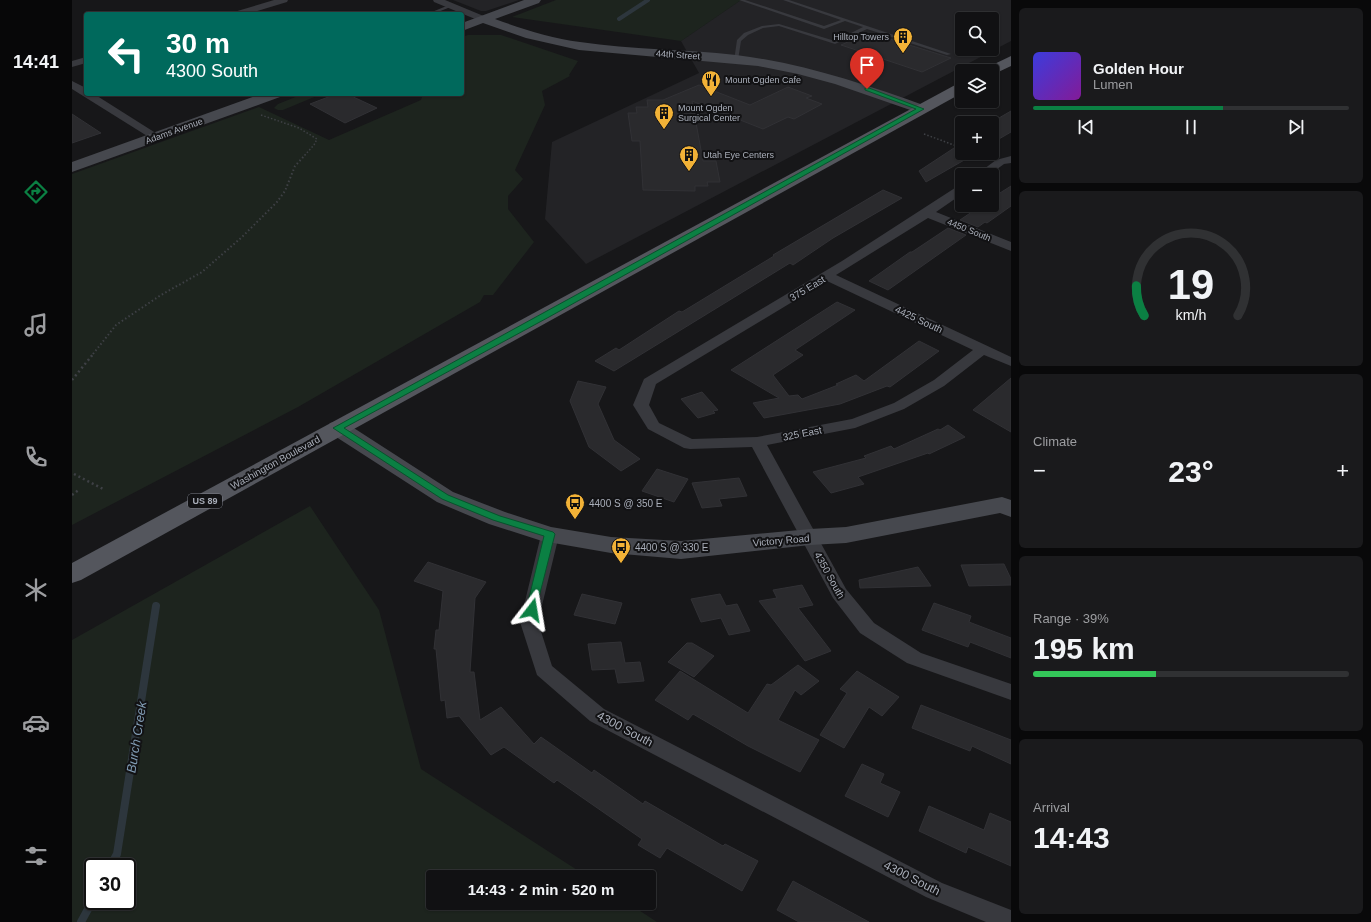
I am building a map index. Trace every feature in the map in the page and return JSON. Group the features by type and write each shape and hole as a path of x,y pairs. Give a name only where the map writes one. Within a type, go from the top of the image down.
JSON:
{"main road":[{"path":"999,67 1011,60"},
{"name":"Washington Boulevard","path":"72,574 955,90"}],"street":[{"path":"244,12 284,0"},
{"name":"44th Street","path":"437,0 505,28 546,39 579,46 736,60 764,64 827,77 921,109"},
{"path":"464,26 535,0"},
{"path":"72,64 84,61"},
{"path":"72,84 84,92"},
{"path":"90,96 156,137"},
{"name":"Adams Avenue","path":"72,167 269,96"},
{"path":"992,168 1000,162 1011,159"},
{"name":"375 East","path":"648,382 827,276 955,194"},
{"name":"4450 South","path":"927,213 1011,247"},
{"name":"4425 South","path":"827,276 1011,362"},
{"name":"325 East","path":"648,382 641,405 653,426 690,444 757,442 855,423 899,406 939,383 983,349"},
{"path":"338,428 445,497 497,518 550,534"},
{"name":"4350 South","path":"757,442 810,537 839,593 867,628 914,658 1011,692"},
{"name":"Victory Road","path":"550,534 611,545 681,550 810,537 846,535 1008,504"},
{"name":"4300 South","path":"550,534 528,622 544,670 597,715 934,890 1011,921"}],"lane":[{"path":"741,0 824,28 845,20"},
{"path":"785,0 949,54"},
{"path":"435,12 452,6"},
{"path":"736,60 739,41 746,34 762,27 779,25 835,43 867,27"}],"path":[{"path":"72,380 116,325 161,295 202,272 242,237 285,192 296,166 317,139 306,131 265,115 256,114"},
{"path":"924,134 955,145"},
{"path":"74,474 105,490"},
{"path":"72,494 80,489"}],"shaded area":[{"path":"453,0 519,0 486,11 481,11"},
{"path":"556,0 741,0 681,41 512,17"},
{"path":"741,0 1011,0 1011,41 999,47 999,12 955,12 955,56 982,56 967,64 955,64 955,70 586,264 545,219 552,142 699,73 681,41"},
{"path":"501,35 578,61 569,75 570,76 542,91 545,105 515,170 523,179 508,196 508,209 534,242 493,295 484,295 480,302 298,407 72,525 72,174 259,107 329,140 421,100 422,96 464,96 464,36"},
{"path":"298,96 317,96 283,110 274,108 278,104"},
{"path":"310,506 379,610 421,769 577,870 426,870 426,910 639,910 657,922 72,922 72,640"}],"building":[{"name":"Hilltop Towers","path":"866,34 877,35 951,58 922,72 841,45"},
{"path":"699,85 750,105 788,87 812,96 806,98 822,104 794,119 788,117 763,129 692,101 703,161 716,161 720,182 707,182 708,186 695,186 695,191 643,190 640,141 632,141 628,113 637,113 636,107 648,107 647,100 663,100"},
{"path":"331,96 351,96 377,108 345,123 310,104"},
{"path":"1011,111 1011,132 999,139 999,118"},
{"path":"72,114 101,133 72,143"},
{"path":"954,148 955,160 964,160 926,182 919,171"},
{"path":"1011,186 1011,206 987,223 985,222 978,227 960,220 972,212 999,212 999,194"},
{"path":"883,190 902,198 833,238 793,265 790,263 614,371 595,361 616,348 619,350 679,311 682,312 774,256 773,255"},
{"path":"948,228 966,235 888,290 869,281 910,252"},
{"path":"837,302 855,310 795,350 803,355 773,375 789,396 798,395 802,399 838,385 836,384 856,375 864,381 919,341 939,351 890,387 887,386 840,404 764,418 753,403 779,398 731,370"},
{"path":"1011,378 1011,432 973,410"},
{"path":"578,381 606,387 598,404 614,440 640,459 621,471 589,447 570,401"},
{"path":"702,392 718,410 713,411 715,413 698,418 681,399"},
{"path":"948,425 965,437 929,454 928,453 858,477 864,484 831,493 813,472 866,458 864,456 891,446 894,449 938,429 940,430"},
{"path":"657,469 688,479 674,502 642,491"},
{"path":"739,478 747,496 719,499 722,506 702,508 692,483"},
{"path":"428,562 486,582 475,598 470,672 474,672 480,720 501,707 534,744 541,737 592,773 594,770 643,804 645,801 723,846 725,844 758,861 742,891 667,848 660,858 638,845 642,839 557,780 554,783 504,747 491,755 459,716 447,718 445,700 441,701 436,649 434,649 436,630 439,630 443,591 414,581"},
{"path":"1004,564 1011,579 1011,585 969,586 961,565"},
{"path":"918,567 931,586 860,588 859,580"},
{"path":"802,585 813,605 798,608 831,651 805,661 759,601 777,598 773,590"},
{"path":"582,594 622,603 615,624 574,615"},
{"path":"720,594 726,606 737,604 750,631 729,635 721,618 701,622 691,599"},
{"path":"934,603 971,616 969,622 1011,638 1011,658 970,642 968,647 922,630"},
{"path":"621,642 625,663 640,662 644,681 618,683 615,669 592,670 588,644"},
{"path":"687,643 692,643 714,656 694,677 668,662"},
{"path":"798,665 819,681 801,695 795,690 778,720 819,740 800,772 748,746 693,714 688,720 655,700 680,671 748,713 767,684 771,685"},
{"path":"857,671 899,697 882,716 869,707 844,748 820,735 847,693 840,689"},
{"path":"921,705 1011,740 1011,764 972,746 970,751 912,728"},
{"path":"862,764 884,774 880,783 900,792 888,817 845,796"},
{"path":"929,806 984,830 990,813 1011,822 1011,866 968,847 966,853 919,831"},
{"path":"793,881 869,922 799,922 777,910"}],"waterway":[{"name":"Burch Creek","path":"619,19 648,0"},
{"name":"Burch Creek","path":"115,858 117,854 156,606"},
{"name":"Burch Creek","path":"81,922 88,910"}],"place":[{"name":"Hilltop Towers","path":"903,54"},
{"name":"Mount Ogden Cafe","path":"711,97"},
{"name":"Mount Ogden Surgical Center","path":"664,130"},
{"name":"Utah Eye Centers","path":"689,172"},
{"name":"4400 S @ 350 E","path":"575,520"},
{"name":"4400 S @ 330 E","path":"621,564"}],"route":[{"path":"532,610 550,534 497,518 445,497 338,428 921,109 867,89"}]}
